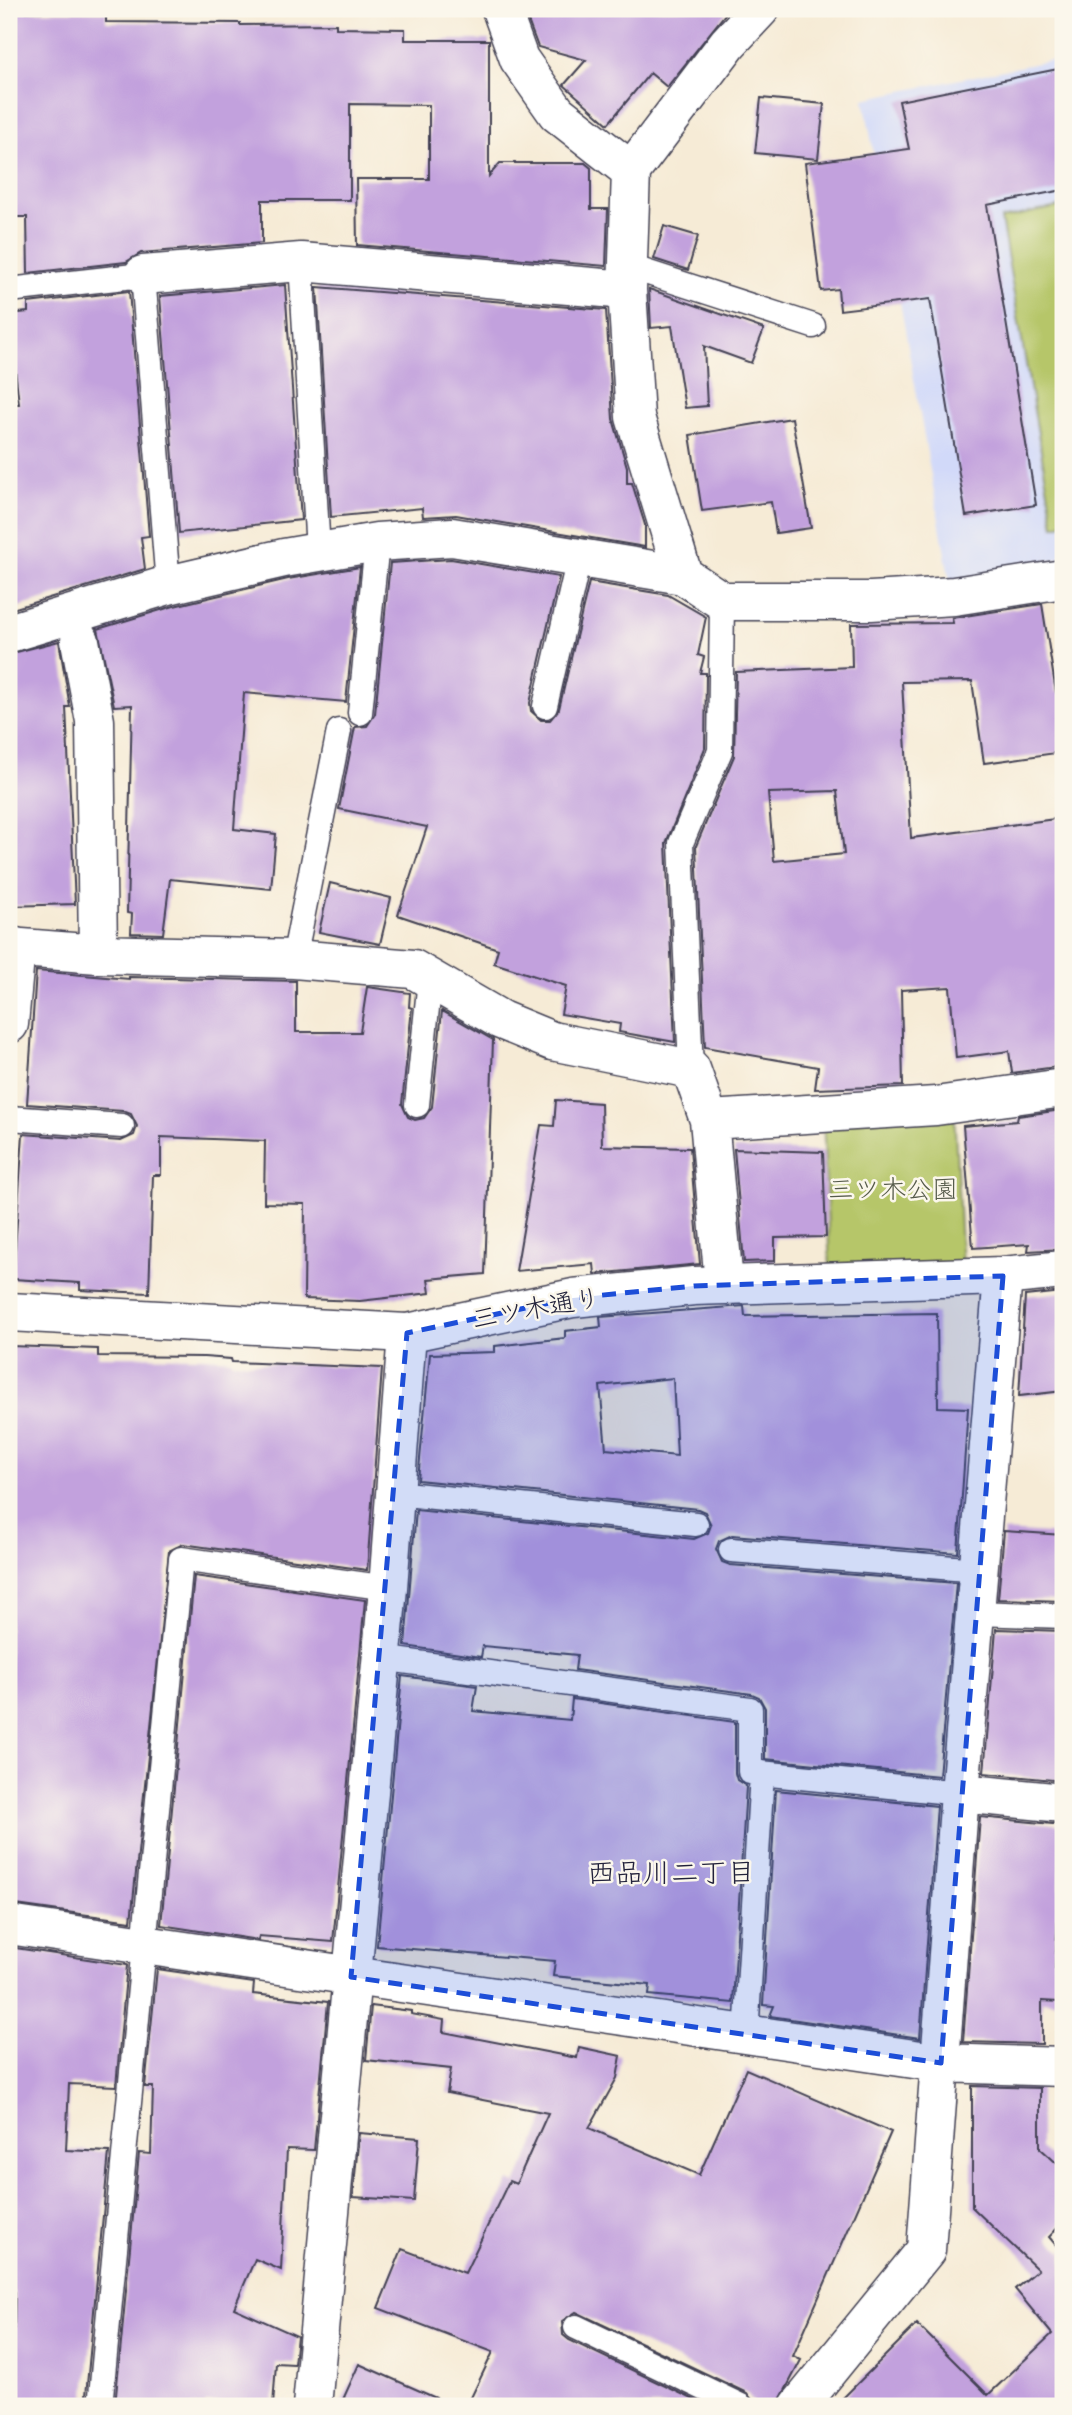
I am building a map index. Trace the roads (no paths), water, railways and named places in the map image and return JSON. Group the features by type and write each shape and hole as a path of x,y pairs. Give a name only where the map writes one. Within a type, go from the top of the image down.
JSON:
{"street":[{"path":"502,9 519,59 557,113 631,171"},
{"path":"683,575 635,417 627,278 631,171 727,43 760,9"},
{"path":"144,275 300,262 627,278"},
{"path":"9,633 168,585 318,551 377,542 452,537 683,575 722,601 885,600 954,596 1063,579"},
{"path":"80,641 95,721 98,954"},
{"path":"9,1024 13,947 98,954 294,958 413,969 501,1020 552,1041 691,1069 709,1120 723,1283"},
{"path":"709,1120 936,1106 1063,1088"},
{"name":"三ツ木通り","path":"9,1312 407,1333 573,1298 723,1283 1003,1276 1063,1270"},
{"path":"799,2406 926,2250 960,1793 1003,1276"},
{"path":"312,2406 388,1588 407,1333"},
{"path":"960,1793 1063,1803"},
{"path":"9,1924 941,2063 1063,2067"}],"lane":[{"path":"300,262 318,551"},
{"path":"9,290 144,275 168,585"},
{"path":"627,278 814,326"},
{"path":"360,713 377,542"},
{"path":"545,706 579,558"},
{"path":"691,1069 681,843 719,751 722,601"},
{"path":"294,958 339,731"},
{"path":"417,1105 430,979"},
{"path":"9,1118 122,1126"},
{"path":"394,1493 696,1524"},
{"path":"731,1550 979,1570"},
{"path":"100,2406 181,1559 388,1588"},
{"path":"976,1614 1063,1616"},
{"path":"381,1658 750,1709 750,1772 960,1793"},
{"path":"746,2036 762,1773"},
{"path":"576,2327 741,2406"}],"district":[{"name":"西品川二丁目","path":"671,1872"}],"park label":[{"name":"三ツ木公園","path":"893,1189"}]}
